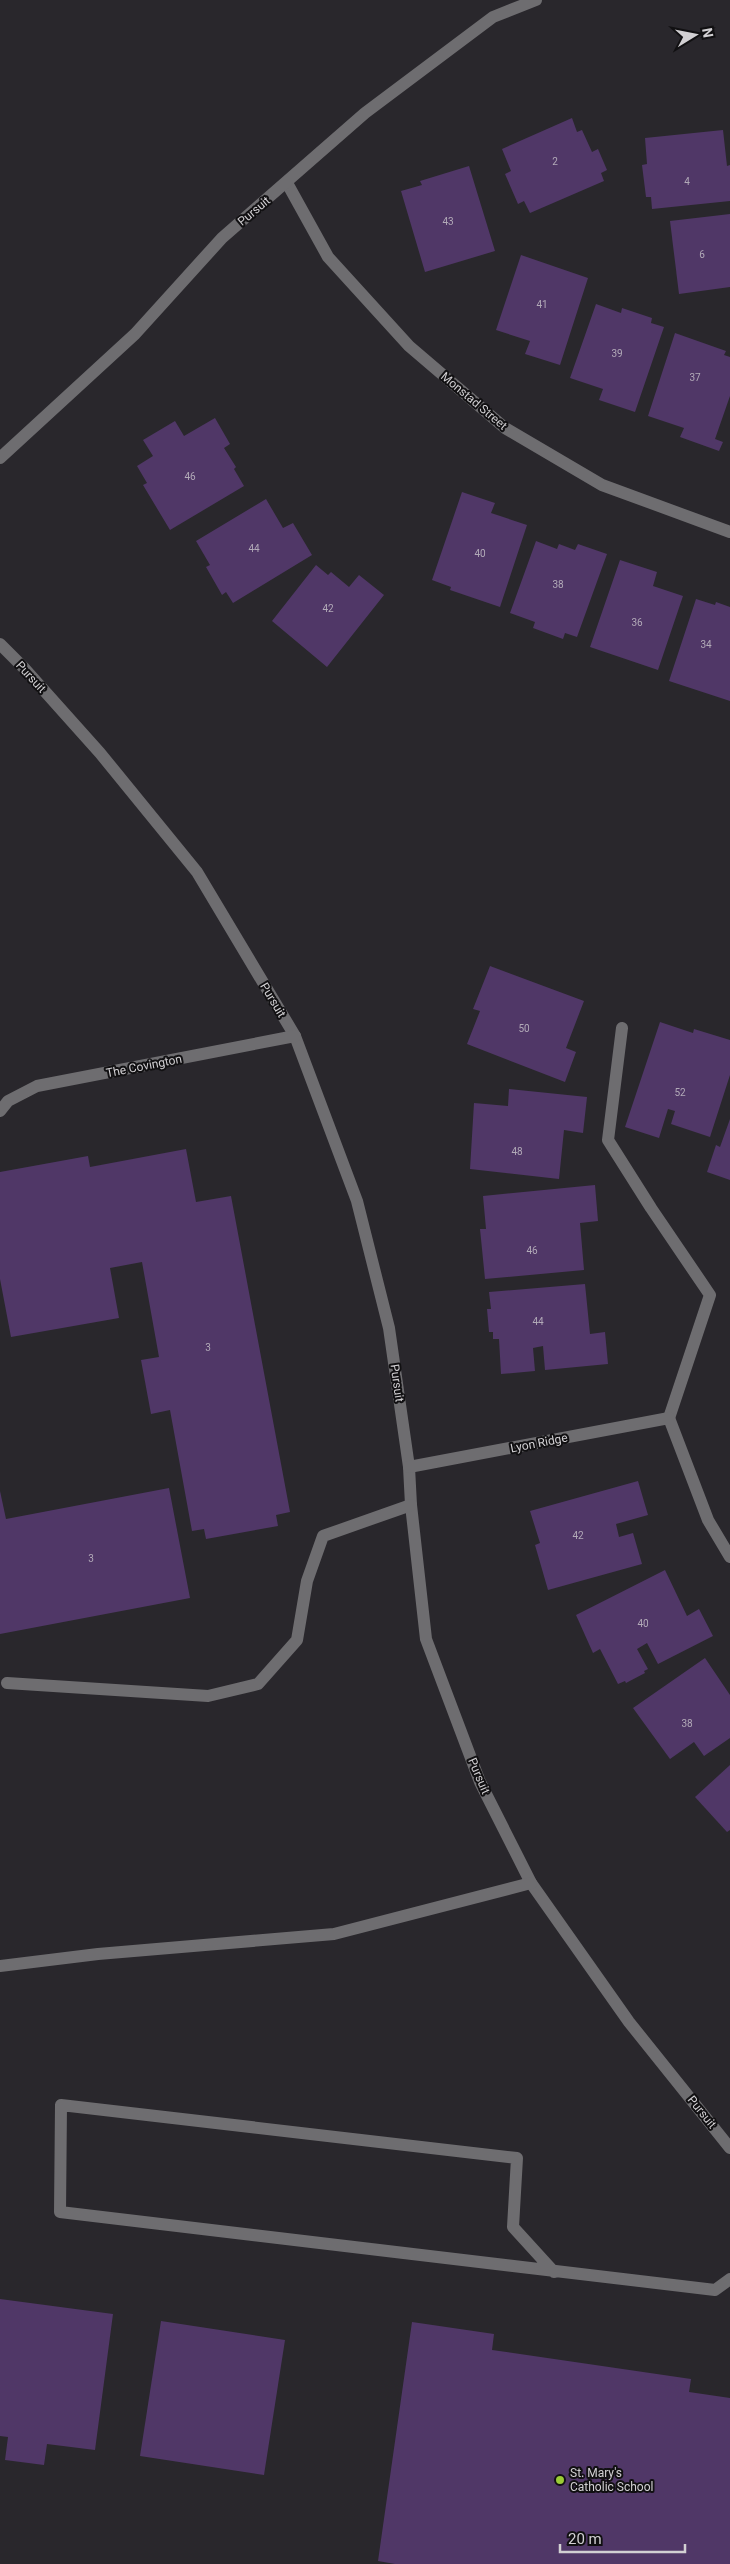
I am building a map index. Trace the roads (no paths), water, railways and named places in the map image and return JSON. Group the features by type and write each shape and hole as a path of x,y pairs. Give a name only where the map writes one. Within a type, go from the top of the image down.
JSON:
{"street":[{"name":"Pursuit","path":"0,458 135,334 222,238 365,113 493,17 536,0"},
{"name":"Monstad Street","path":"287,183 328,257 409,346 504,428 602,485 730,532"},
{"name":"Pursuit","path":"0,644 100,753 197,872 295,1036 357,1201 389,1328 409,1467 411,1505 426,1639 480,1782 531,1883 629,2022 730,2148"},
{"path":"622,1028 608,1140 650,1208 710,1295 669,1418 708,1520 730,1557"},
{"name":"The Covington","path":"0,1111 8,1101 37,1086 295,1036"},
{"name":"Lyon Ridge","path":"409,1467 669,1418"},
{"path":"7,1683 208,1696 258,1684 298,1640 307,1581 323,1536 411,1505"},
{"path":"0,1966 98,1954 334,1934 531,1883"},
{"path":"554,2272 513,2227 517,2158 61,2105 60,2212 554,2272 715,2290 730,2279"}],"place":[{"name":"St. Mary's Catholic School","path":"560,2480"}]}
